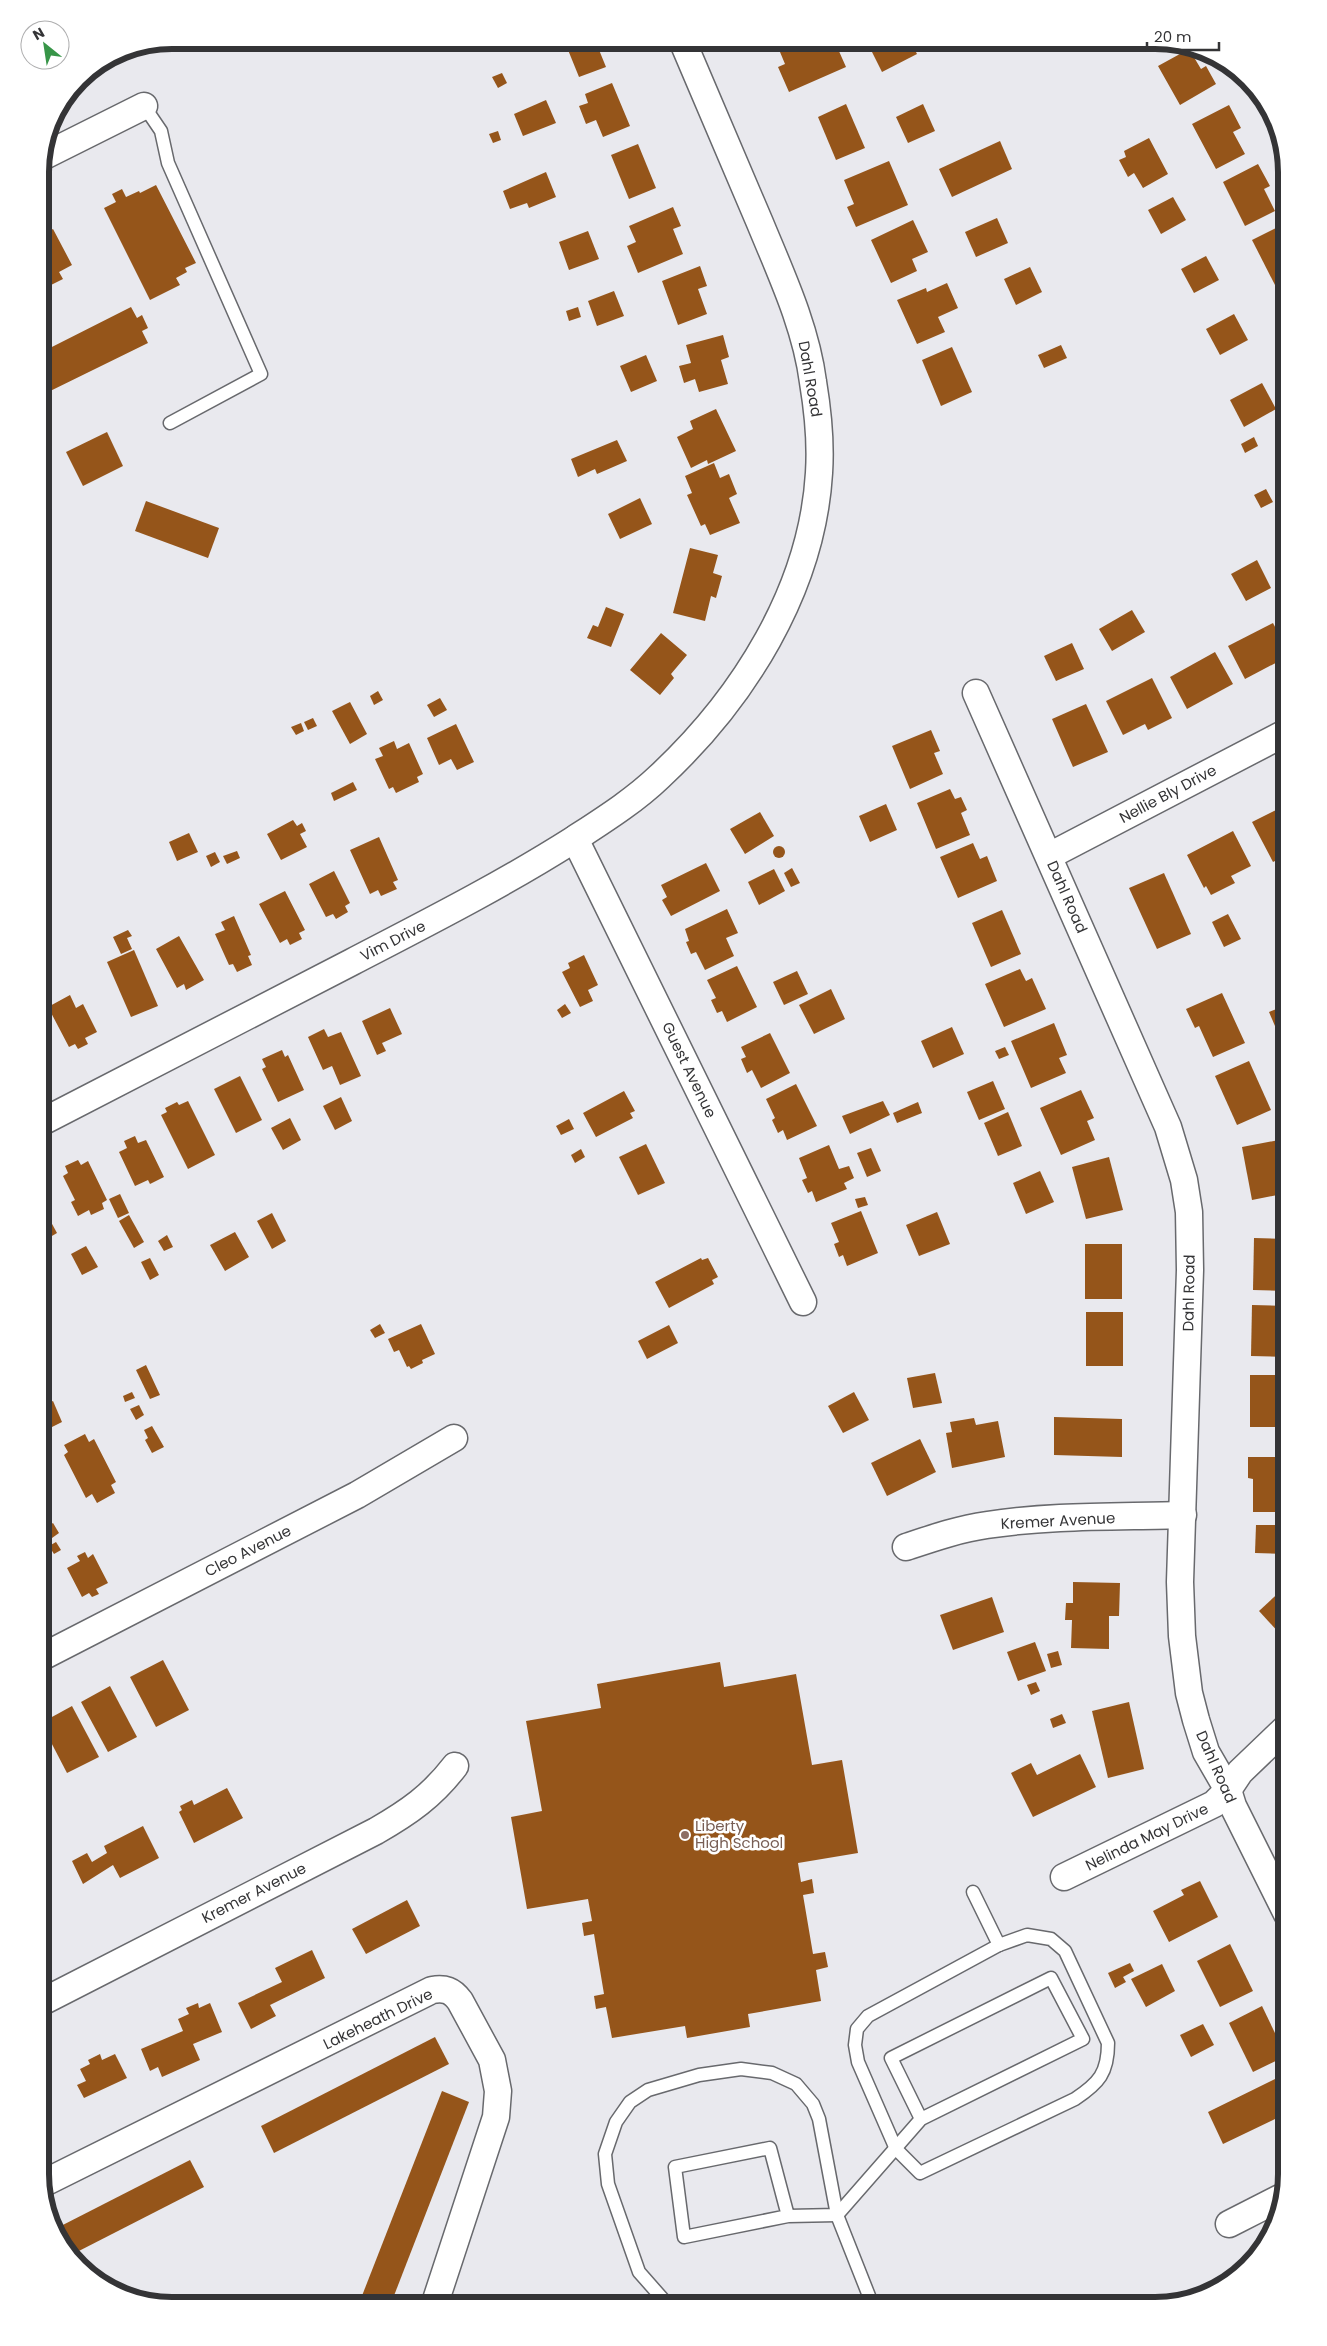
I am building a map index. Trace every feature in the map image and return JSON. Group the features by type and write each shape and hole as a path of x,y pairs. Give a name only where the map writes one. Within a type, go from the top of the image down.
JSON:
{"street":[{"name":"Dahl Road","path":"686,49 784,282 801,329 813,377 818,423 819,475 810,529 796,576 775,626 757,658 744,680 716,717"},
{"path":"50,153 144,106"},
{"name":"Dahl Road","path":"976,693 1168,1127 1184,1180 1189,1212 1190,1270 1181,1591 1182,1636 1189,1693 1206,1752 1228,1790 1233,1806 1278,1896"},
{"name":"Vim Drive","path":"49,1118 452,910 533,865 596,825 658,779 716,717"},
{"name":"Nellie Bly Drive","path":"1049,856 1278,737"},
{"name":"Guest Avenue","path":"575,838 802,1302"},
{"name":"Cleo Avenue","path":"49,1653 357,1495 454,1438"},
{"name":"Kremer Avenue","path":"906,1547 943,1535 985,1525 1021,1520 1183,1516"},
{"name":"Nelinda May Drive","path":"1064,1878 1214,1804 1228,1790 1240,1772 1278,1736"},
{"name":"Kremer Avenue","path":"49,1998 376,1831 421,1803 439,1787 456,1766"},
{"name":"Lakeheath Drive","path":"49,2180 432,1990 443,1988 454,1993 460,2001 492,2060 498,2091 496,2117 437,2297"},
{"path":"1229,2224 1275,2201"}],"lane":[{"path":"144,106 161,131 168,163 261,374 170,422"},
{"path":"973,1892 998,1945"},
{"path":"1027,1935 1051,1939 1065,1951 1108,2043 1108,2058 1103,2073 1093,2087 1075,2099 920,2173 896,2149 858,2062 855,2045 857,2029 868,2016 998,1945 1027,1935"},
{"path":"788,2216 770,2148 675,2167 684,2237 788,2216 837,2215 922,2119 1083,2039 1051,1978 891,2058 922,2119"},
{"path":"661,2297 639,2272 608,2184 605,2154 616,2122 630,2102 648,2090 700,2075 740,2069 772,2073 796,2084 813,2104 819,2119 837,2215 866,2297"}],"building":[{"path":"568,49 599,49 606,67 579,77"},
{"path":"787,49 838,49 846,67 789,92 778,67 785,64 780,52"},
{"path":"870,49 914,49 917,54 882,72"},
{"path":"1183,52 1192,54 1201,69 1206,66 1216,84 1180,105 1158,66"},
{"path":"502,73 507,83 498,88 492,77"},
{"path":"612,83 630,126 603,137 596,120 586,124 579,106 588,103 585,94"},
{"path":"546,100 556,123 523,136 514,114"},
{"path":"846,104 865,148 836,160 818,117"},
{"path":"923,104 935,131 908,143 896,117"},
{"path":"1229,105 1241,128 1233,132 1245,154 1216,169 1192,124"},
{"path":"498,131 501,140 493,143 489,134"},
{"path":"1149,138 1168,174 1143,188 1134,173 1128,177 1119,160 1126,157 1124,151"},
{"path":"1000,141 1012,169 952,197 939,169"},
{"path":"638,144 656,188 629,199 611,155"},
{"path":"889,161 908,205 856,227 847,207 854,204 844,180"},
{"path":"1258,164 1270,186 1264,189 1275,211 1245,226 1223,182"},
{"path":"546,172 556,197 529,208 527,203 510,209 503,191"},
{"path":"156,185 196,263 185,268 187,272 176,278 180,285 150,300 104,208 116,202 112,194 122,189 126,197"},
{"path":"1173,197 1186,220 1161,234 1148,210"},
{"path":"673,207 681,226 673,229 683,254 638,273 627,246 636,242 629,226"},
{"path":"997,218 1008,243 976,257 965,232"},
{"path":"913,220 928,252 912,259 917,271 891,283 871,240"},
{"path":"1278,227 1278,284 1275,285 1252,240"},
{"path":"53,229 72,265 59,272 63,279 49,286 49,231"},
{"path":"588,231 599,259 569,270 559,242"},
{"path":"1206,256 1219,280 1194,293 1181,269"},
{"path":"700,266 707,286 698,289 707,314 678,325 662,281"},
{"path":"1030,267 1042,292 1016,305 1004,279"},
{"path":"947,283 958,308 938,317 945,332 917,344 897,300 926,288 927,292"},
{"path":"614,291 624,316 597,326 588,301"},
{"path":"131,307 137,318 142,315 148,328 142,331 148,343 49,392 49,348"},
{"path":"578,307 581,317 569,321 566,311"},
{"path":"1234,314 1248,340 1220,355 1206,329"},
{"path":"723,335 729,357 721,360 728,384 699,392 695,379 684,383 679,366 691,363 686,345"},
{"path":"1061,345 1067,358 1044,368 1038,355"},
{"path":"952,347 972,392 941,406 922,360"},
{"path":"646,355 657,381 631,392 620,366"},
{"path":"1262,383 1276,409 1244,427 1230,400"},
{"path":"716,409 736,451 708,464 707,460 691,468 677,437 693,429 690,421"},
{"path":"107,432 123,466 83,486 66,452"},
{"path":"1254,437 1258,446 1245,453 1241,444"},
{"path":"617,440 627,461 597,474 595,469 578,477 571,459"},
{"path":"714,463 720,478 729,474 737,494 729,498 740,523 710,535 705,524 701,526 687,495 692,493 685,476"},
{"path":"1266,489 1273,502 1261,508 1254,495"},
{"path":"640,498 652,524 620,539 608,514"},
{"path":"146,501 219,528 208,558 135,531"},
{"path":"690,548 718,555 713,573 722,576 716,598 711,596 705,621 673,613"},
{"path":"1257,560 1271,588 1246,601 1231,574"},
{"path":"606,607 624,614 611,647 587,638 593,625 598,627"},
{"path":"1132,610 1145,632 1112,651 1099,629"},
{"path":"1273,623 1278,633 1278,662 1245,679 1228,646"},
{"path":"661,633 687,655 671,674 674,678 660,695 630,670"},
{"path":"1072,643 1084,669 1056,681 1044,656"},
{"path":"1215,652 1233,684 1187,709 1170,677"},
{"path":"1152,678 1172,718 1148,730 1145,724 1123,735 1106,701"},
{"path":"378,691 383,700 374,705 370,696"},
{"path":"440,698 447,710 434,717 427,705"},
{"path":"350,702 367,734 350,744 332,711"},
{"path":"1086,704 1108,752 1073,767 1052,719"},
{"path":"313,718 317,726 308,730 304,722"},
{"path":"301,723 304,731 296,735 291,727"},
{"path":"456,724 474,762 457,770 451,759 439,765 427,738"},
{"path":"931,730 940,751 934,753 943,774 910,789 892,746"},
{"path":"394,741 397,749 409,743 423,774 417,777 419,782 396,793 393,787 389,789 375,759 383,756 379,748"},
{"path":"353,782 357,790 334,801 331,793"},
{"path":"950,789 955,799 961,797 967,810 961,813 970,835 936,849 917,803"},
{"path":"886,804 897,830 870,842 859,816"},
{"path":"1276,810 1278,814 1278,860 1273,862 1252,822"},
{"path":"760,812 774,836 745,854 730,829"},
{"path":"293,820 297,826 302,823 306,831 300,834 307,847 281,860 267,834"},
{"path":"1233,831 1251,866 1231,876 1235,883 1211,895 1206,886 1204,888 1187,855"},
{"path":"189,833 198,852 177,861 169,842"},
{"path":"379,837 398,880 393,882 397,889 381,896 378,890 370,894 350,850"},
{"path":"973,843 980,859 987,856 997,881 958,898 940,857"},
{"path":"781,846 784,847 784,857 777,858 774,857 773,850 774,847"},
{"path":"237,851 240,858 227,864 223,856"},
{"path":"215,852 220,862 211,867 206,856"},
{"path":"706,863 720,891 671,916 662,900 667,897 661,885"},
{"path":"792,868 800,883 791,887 784,873"},
{"path":"774,869 785,891 759,905 748,882"},
{"path":"334,871 350,903 345,906 348,912 336,919 333,914 326,917 309,884"},
{"path":"1164,873 1191,934 1157,949 1129,888"},
{"path":"285,891 305,930 299,933 302,939 290,945 287,939 280,943 259,904"},
{"path":"727,909 738,933 726,938 734,956 705,970 696,952 691,954 686,942 689,941 685,929"},
{"path":"1002,910 1021,954 991,967 972,923"},
{"path":"1228,914 1241,939 1224,947 1212,922"},
{"path":"234,916 251,955 248,956 252,965 237,972 233,964 229,965 215,934 225,930 221,922"},
{"path":"128,930 132,936 127,938 132,949 121,954 113,937"},
{"path":"179,936 204,980 186,990 184,984 177,988 156,949"},
{"path":"134,950 158,1006 131,1017 107,962"},
{"path":"584,955 598,985 588,990 593,1001 580,1007 562,972 570,968 568,963"},
{"path":"737,966 757,1007 727,1022 722,1011 717,1013 711,1000 716,998 707,980"},
{"path":"1020,969 1026,981 1032,978 1046,1009 1004,1027 985,984"},
{"path":"797,971 808,994 784,1005 773,982"},
{"path":"831,989 845,1019 814,1034 799,1005"},
{"path":"1222,993 1245,1043 1213,1057 1199,1026 1195,1028 1186,1009"},
{"path":"70,995 76,1008 83,1004 97,1032 85,1038 88,1044 78,1049 75,1044 69,1047 49,1006"},
{"path":"565,1004 571,1013 562,1018 557,1010"},
{"path":"390,1008 402,1034 382,1043 386,1051 377,1055 362,1021"},
{"path":"1278,1008 1278,1033 1269,1012"},
{"path":"1054,1023 1067,1055 1059,1058 1066,1073 1031,1088 1011,1041"},
{"path":"952,1027 964,1054 933,1068 921,1041"},
{"path":"324,1029 328,1037 341,1032 361,1076 340,1085 332,1066 323,1070 308,1037"},
{"path":"770,1033 790,1073 761,1088 752,1070 747,1073 741,1059 746,1057 741,1047"},
{"path":"1005,1047 1009,1055 999,1059 995,1051"},
{"path":"282,1050 285,1057 288,1055 304,1090 278,1102 262,1069 266,1067 262,1059"},
{"path":"1249,1061 1271,1110 1237,1125 1215,1076"},
{"path":"240,1076 262,1120 236,1133 214,1089"},
{"path":"993,1081 1005,1109 979,1120 967,1092"},
{"path":"796,1084 817,1126 787,1140 783,1130 778,1133 772,1120 775,1118 766,1099"},
{"path":"1081,1090 1094,1118 1087,1121 1095,1140 1061,1155 1040,1108"},
{"path":"624,1091 635,1111 630,1113 633,1118 596,1137 583,1113"},
{"path":"341,1097 352,1121 335,1130 323,1106"},
{"path":"188,1101 215,1155 188,1169 161,1115 167,1112 165,1108 177,1102 179,1105"},
{"path":"883,1101 890,1115 850,1134 842,1116"},
{"path":"918,1102 922,1113 897,1123 893,1113"},
{"path":"1008,1112 1022,1146 998,1156 984,1123"},
{"path":"290,1118 301,1140 283,1150 271,1128"},
{"path":"569,1119 574,1129 561,1135 556,1126"},
{"path":"135,1136 138,1143 146,1140 164,1177 150,1184 148,1180 135,1186 119,1152 127,1148 124,1141"},
{"path":"1278,1140 1278,1195 1252,1200 1242,1147"},
{"path":"646,1144 665,1183 638,1195 619,1157"},
{"path":"829,1145 839,1169 849,1166 854,1178 844,1183 847,1189 816,1202 812,1191 808,1193 802,1180 807,1178 799,1158"},
{"path":"871,1148 881,1171 867,1177 857,1153"},
{"path":"581,1149 585,1157 575,1163 571,1155"},
{"path":"1109,1157 1123,1210 1086,1219 1072,1167"},
{"path":"78,1160 81,1165 88,1161 107,1200 102,1203 104,1209 91,1215 89,1210 78,1216 71,1202 75,1200 63,1176 68,1173 65,1166"},
{"path":"1040,1171 1054,1202 1026,1214 1013,1183"},
{"path":"120,1194 129,1213 118,1218 109,1199"},
{"path":"865,1197 868,1205 858,1208 855,1199"},
{"path":"861,1211 878,1253 847,1266 843,1255 839,1257 834,1244 839,1242 831,1223"},
{"path":"937,1212 950,1244 919,1256 906,1225"},
{"path":"272,1213 286,1241 272,1249 257,1221"},
{"path":"129,1215 144,1242 134,1248 119,1221"},
{"path":"49,1218 57,1233 49,1238"},
{"path":"235,1232 249,1257 225,1271 210,1245"},
{"path":"167,1235 173,1247 164,1251 158,1241"},
{"path":"1254,1238 1278,1239 1278,1291 1253,1290"},
{"path":"1085,1244 1122,1244 1122,1299 1085,1299"},
{"path":"86,1246 98,1267 82,1275 71,1254"},
{"path":"150,1258 159,1275 150,1280 141,1262"},
{"path":"701,1258 702,1260 708,1258 718,1277 712,1280 714,1284 669,1308 655,1282"},
{"path":"1252,1305 1278,1306 1278,1357 1251,1356"},
{"path":"1086,1312 1123,1312 1123,1366 1086,1366"},
{"path":"380,1324 385,1333 375,1338 370,1330"},
{"path":"421,1324 435,1354 422,1360 423,1363 411,1369 409,1366 407,1367 399,1350 394,1352 388,1339"},
{"path":"669,1325 678,1343 647,1359 638,1341"},
{"path":"146,1365 160,1395 150,1399 136,1370"},
{"path":"935,1373 942,1403 913,1408 907,1378"},
{"path":"1250,1375 1278,1375 1278,1427 1250,1427"},
{"path":"132,1392 135,1398 125,1402 123,1396"},
{"path":"854,1392 869,1420 843,1433 828,1406"},
{"path":"53,1401 62,1422 50,1428 49,1426 49,1403"},
{"path":"139,1405 144,1415 136,1420 130,1409"},
{"path":"1054,1417 1122,1419 1122,1457 1054,1455"},
{"path":"974,1418 976,1425 998,1421 1005,1457 952,1468 946,1433 952,1432 950,1422"},
{"path":"152,1426 164,1447 152,1453 145,1440 148,1438 144,1430"},
{"path":"85,1434 89,1442 94,1439 116,1482 111,1485 115,1493 97,1503 92,1494 86,1498 64,1455 68,1452 64,1445"},
{"path":"920,1439 936,1472 887,1496 871,1463"},
{"path":"1248,1457 1278,1457 1278,1512 1253,1512 1253,1479 1248,1478"},
{"path":"53,1523 59,1533 52,1538 49,1534 49,1526"},
{"path":"1256,1525 1278,1525 1278,1554 1255,1553"},
{"path":"56,1542 61,1550 54,1554 49,1546"},
{"path":"85,1552 88,1558 93,1554 108,1583 96,1589 99,1594 92,1597 89,1593 82,1597 67,1568 80,1561 77,1556"},
{"path":"1073,1582 1120,1583 1119,1616 1109,1616 1109,1649 1071,1648 1072,1620 1065,1620 1066,1603 1073,1603"},
{"path":"1278,1593 1278,1632 1259,1611"},
{"path":"992,1597 1004,1632 953,1650 940,1615"},
{"path":"1035,1642 1046,1671 1018,1681 1007,1652"},
{"path":"1058,1651 1062,1665 1051,1668 1047,1654"},
{"path":"163,1660 189,1710 156,1727 130,1677"},
{"name":"Liberty High School","path":"720,1662 724,1687 796,1674 812,1765 842,1760 858,1853 798,1863 801,1882 812,1879 814,1893 803,1895 813,1954 825,1952 828,1967 816,1970 821,2001 748,2014 750,2027 687,2038 685,2026 612,2038 606,2007 596,2009 594,1996 604,1994 594,1934 584,1936 582,1923 592,1921 588,1899 527,1909 511,1817 542,1811 526,1721 601,1708 597,1684"},
{"path":"1036,1682 1040,1691 1031,1695 1027,1685"},
{"path":"110,1686 137,1737 108,1752 81,1702"},
{"path":"1129,1702 1144,1769 1108,1778 1092,1711"},
{"path":"72,1706 99,1757 67,1773 49,1738 49,1719"},
{"path":"1062,1714 1066,1723 1053,1728 1050,1719"},
{"path":"1080,1754 1096,1787 1033,1817 1011,1773 1031,1763 1037,1775"},
{"path":"227,1788 243,1818 194,1843 179,1812 182,1810 180,1806 192,1800 194,1805"},
{"path":"143,1826 159,1858 120,1878 113,1865 83,1884 72,1861 87,1853 92,1862 107,1853 104,1846"},
{"path":"1200,1881 1218,1917 1169,1942 1153,1911 1184,1895 1181,1890"},
{"path":"407,1900 420,1926 366,1954 352,1929"},
{"path":"1230,1944 1253,1991 1220,2007 1197,1961"},
{"path":"312,1950 325,1978 270,2005 276,2016 251,2029 238,2003 282,1982 275,1968"},
{"path":"1130,1963 1134,1971 1123,1977 1126,1982 1115,1988 1108,1973"},
{"path":"1162,1964 1175,1991 1146,2007 1131,1979"},
{"path":"198,2003 199,2008 210,2003 222,2032 193,2044 200,2060 162,2077 158,2067 150,2071 141,2049 183,2031 178,2019 189,2014 186,2008"},
{"path":"1262,2006 1278,2039 1278,2060 1253,2072 1229,2023"},
{"path":"1203,2024 1214,2045 1191,2057 1180,2035"},
{"path":"435,2037 449,2064 274,2153 261,2126"},
{"path":"100,2054 102,2060 115,2054 127,2078 84,2098 77,2085 86,2081 80,2069 90,2064 88,2060"},
{"path":"1278,2077 1277,2123 1275,2119 1223,2144 1208,2112"},
{"path":"442,2091 469,2102 393,2297 362,2297"},
{"path":"190,2160 204,2187 77,2252 60,2226"}],"place":[{"name":"Liberty High School","path":"685,1835"}]}
